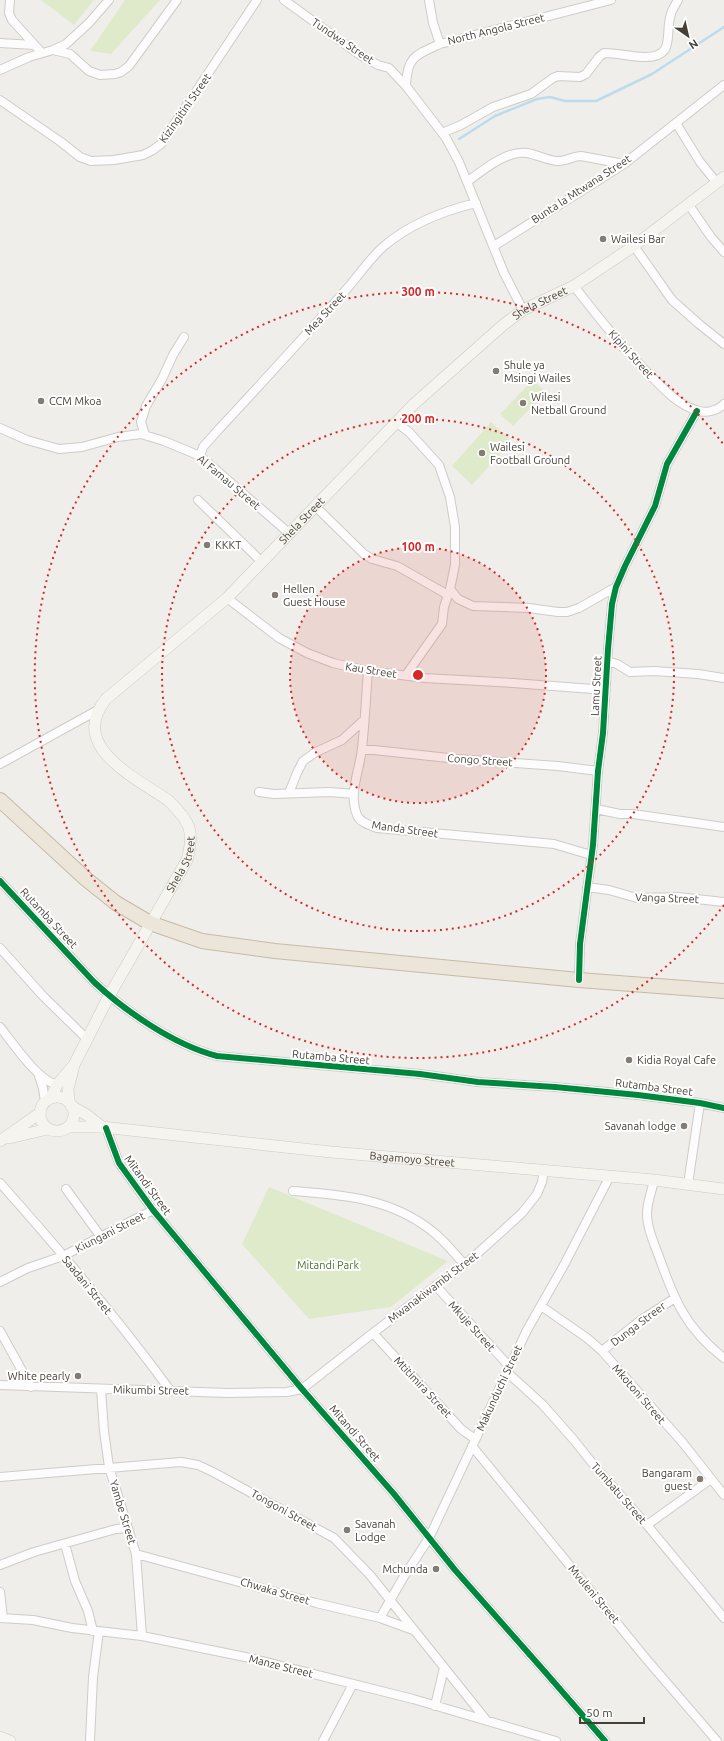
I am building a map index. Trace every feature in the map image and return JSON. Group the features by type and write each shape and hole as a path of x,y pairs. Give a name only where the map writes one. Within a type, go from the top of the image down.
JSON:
{"highway":[{"path":"0,800 86,879 116,903 150,923 202,941 230,946 579,980 724,991"}],"main road":[{"name":"Shela Street","path":"74,1065 150,923 187,860 191,845 190,832 185,820 169,801 113,762 101,748 95,737 93,725 98,710 106,699 227,598 397,423 460,363 502,326 523,310 574,286 634,246 721,180"},
{"path":"1,1141 40,1113 57,1084 74,1065"},
{"path":"1,1141 48,1129 58,1131 68,1127 71,1124 74,1115 70,1104 68,1089 74,1065"},
{"path":"48,1100 62,1098 104,1128"},
{"path":"40,1113 42,1122 48,1129"},
{"name":"Bagamoyo Street","path":"68,1127 104,1128 331,1152 654,1180 724,1190"},
{"path":"0,1738 10,1741"}],"street":[{"path":"10,0 9,13 12,20 41,52"},
{"path":"0,70 41,52 53,50 66,44 109,0"},
{"path":"53,50 70,54 89,71 100,75 121,72 129,66 176,0"},
{"name":"Kizingitini Street","path":"0,100 80,157 91,160 114,160 143,155 161,144 257,0"},
{"name":"Tundwa Street","path":"284,0 360,55 378,65 389,68 406,86 444,135 468,182 504,273 523,310"},
{"path":"429,0 433,23 440,44"},
{"name":"North Angola Street","path":"406,86 407,73 410,64 418,54 440,44 611,0"},
{"path":"444,135 493,107 531,94 558,76 580,76 586,74 604,53 646,57 663,53 667,46 670,14 678,0"},
{"path":"0,43 34,45"},
{"name":"Bunta la Mtwana Street","path":"494,246 624,164 724,85"},
{"path":"676,123 700,162 721,180"},
{"path":"468,182 494,163 518,154 526,153 558,162 574,156 581,156 624,164"},
{"name":"Mea Street","path":"200,456 203,448 219,429 345,292 383,247 410,228 431,217 451,209 476,203"},
{"path":"689,205 711,237 724,252"},
{"path":"634,246 672,300 724,344"},
{"name":"Kipini Street","path":"574,286 635,361 670,395 681,403 698,411"},
{"path":"144,435 141,422 146,406 184,337"},
{"path":"698,411 715,410 724,404"},
{"name":"Lamu Street","path":"579,980 580,944 591,855 598,771 603,733 610,620 616,587 628,559 655,506 668,464 698,411"},
{"path":"397,423 410,432 439,465 450,497 454,527 455,565 444,607 441,628 406,675"},
{"name":"Al Famau Street","path":"0,428 27,440 59,449 82,447 118,437 144,435 170,443 200,456 290,534"},
{"path":"198,500 262,562"},
{"path":"316,507 364,554 372,559 397,566 449,592 458,599 473,606 524,607 567,612 579,608 616,587"},
{"name":"Kau Street","path":"227,598 279,638 307,653 333,663 368,671 406,675 606,690"},
{"path":"607,661 617,664 630,672 654,670 724,678"},
{"name":"Manda Street","path":"368,671 362,750 355,779 354,794 357,816 363,822 377,828 554,844 591,855"},
{"path":"0,764 98,710"},
{"path":"289,793 303,761 316,752 342,740 364,720"},
{"name":"Congo Street","path":"362,750 558,766 598,771"},
{"path":"259,792 267,794 330,792 354,794"},
{"path":"596,809 620,814 633,814 724,828"},
{"name":"Rutamba Street","path":"0,881 94,982 110,996 164,1033 187,1045 217,1056 420,1074 478,1082 555,1087 700,1103 724,1108"},
{"name":"Vanga Street","path":"587,887 609,890 637,898 678,897 724,902"},
{"path":"0,948 43,996 88,1039"},
{"path":"0,1027 38,1072 48,1081 57,1084"},
{"path":"38,1072 48,1100"},
{"path":"688,1184 700,1103"},
{"name":"Mitandi Street","path":"104,1128 119,1163 153,1210 302,1389 375,1472 470,1588 605,1741"},
{"name":"Mwanakiwambi Street","path":"302,1389 372,1333 464,1264 522,1213 537,1194 542,1182 544,1170"},
{"name":"Makunduchi Street","path":"380,1618 389,1601 429,1538 508,1369 610,1176"},
{"path":"654,1180 647,1212 647,1220 651,1235 675,1298 689,1324 697,1334 724,1358"},
{"name":"Saadani Street","path":"0,1183 63,1256 150,1363 170,1390"},
{"path":"66,1190 101,1237"},
{"path":"293,1191 349,1195 400,1211 433,1232 464,1264"},
{"name":"Kiungani Street","path":"0,1282 28,1268 63,1256 153,1210"},
{"name":"Mkuje Street","path":"436,1286 508,1369"},
{"name":"Dunga Streer","path":"602,1351 641,1320 675,1298"},
{"name":"Mkotoni Street","path":"541,1306 588,1338 602,1351 683,1443 724,1495"},
{"path":"0,1331 31,1387"},
{"name":"Mtitimira Street","path":"372,1333 474,1442"},
{"name":"Tumbatu Street","path":"508,1369 543,1405 647,1525 724,1618"},
{"name":"Mikumbi Street","path":"0,1385 262,1393 287,1392 302,1389"},
{"name":"Yambe Street","path":"101,1389 109,1467 136,1554 142,1636"},
{"name":"Mvuleni Street","path":"474,1442 648,1661 716,1741"},
{"name":"Tongoni Street","path":"0,1477 181,1462 198,1465 213,1472 334,1538 366,1571 487,1721"},
{"path":"647,1525 711,1479"},
{"path":"0,1565 34,1552 116,1529 127,1528"},
{"path":"65,1544 75,1581 96,1631 92,1677 90,1741"},
{"name":"Chwaka Street","path":"136,1554 316,1603 380,1618 414,1630"},
{"path":"0,1592 2,1618"},
{"name":"Manze Street","path":"2,1618 33,1620 96,1631 142,1636 250,1658 435,1706 556,1741"},
{"path":"435,1706 444,1668"},
{"path":"323,1741 353,1684"}],"green space":[{"path":"41,0 94,0 74,25"},
{"path":"125,0 160,0 111,54 90,51"},
{"name":"Wilesi Netball Ground","path":"533,380 546,392 513,426 500,414"},
{"name":"Wailesi Football Ground","path":"491,422 512,441 472,485 452,466"},
{"name":"Mitandi Park","path":"269,1187 448,1261 391,1307 309,1319 242,1244"}],"waterway":[{"path":"459,139 495,116 537,99 550,97 565,101 596,101 652,74 724,27"}],"cycle path":[{"path":"579,980 580,944 593,845 598,771 603,733 612,604 616,587 625,566 655,506 667,464 697,411"},
{"path":"0,881 106,993 151,1026 184,1044 201,1051 217,1056 420,1074 478,1082 555,1087 638,1095 700,1103 724,1108"},
{"path":"106,1128 119,1163 153,1210 302,1389 394,1494 455,1570 605,1741"}],"place":[{"name":"Wailesi Bar","path":"603,239"},
{"name":"Shule ya Msingi Wailes","path":"496,371"},
{"name":"CCM Mkoa","path":"41,401"},
{"name":"Wilesi Netball Ground","path":"523,403"},
{"name":"Wailesi Football Ground","path":"482,453"},
{"name":"KKKT","path":"207,545"},
{"name":"Hellen Guest House","path":"275,595"},
{"name":"Kidia Royal Cafe","path":"629,1060"},
{"name":"Savanah lodge","path":"684,1126"},
{"name":"White pearly","path":"78,1376"},
{"name":"Bangaram guest","path":"700,1479"},
{"name":"Savanah Lodge","path":"347,1530"},
{"name":"Mchunda","path":"436,1569"}]}
